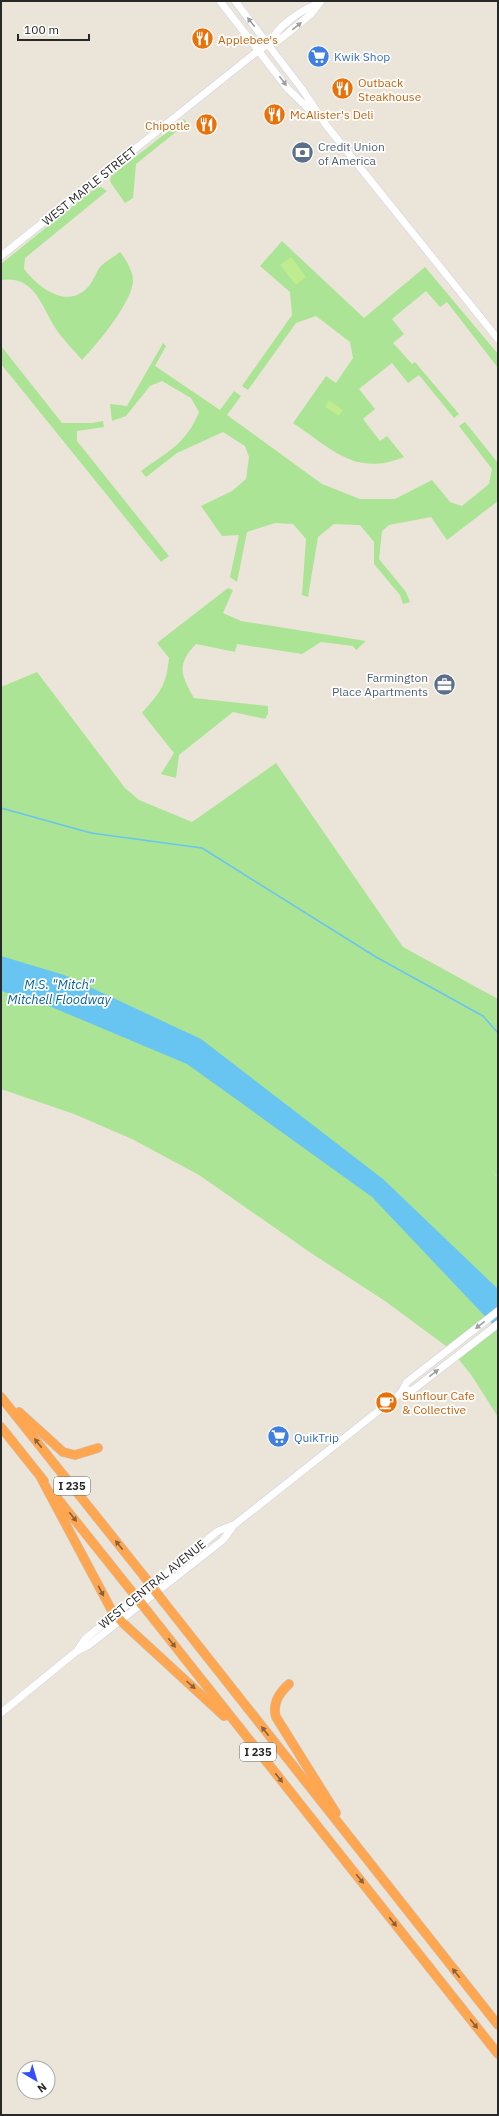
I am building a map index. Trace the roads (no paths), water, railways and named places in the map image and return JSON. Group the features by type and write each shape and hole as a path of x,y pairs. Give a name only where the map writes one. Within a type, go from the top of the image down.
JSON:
{"highway":[{"path":"1,1393 41,1434 63,1452 75,1455 98,1448"},
{"name":"I 235","path":"1,1397 498,2025"},
{"name":"I 235","path":"1,1427 498,2054"},
{"path":"40,1476 117,1617 219,1711 254,1746"},
{"path":"289,1684 281,1691 277,1699 274,1712 276,1717 359,1850"}],"main road":[{"path":"220,1 288,88 326,125"},
{"path":"235,1 270,42 326,125 498,339"},
{"name":"WEST MAPLE STREET","path":"1,256 270,42 274,34 306,8 319,3"},
{"name":"WEST CENTRAL AVENUE","path":"401,1393 407,1382 498,1311"},
{"name":"WEST CENTRAL AVENUE","path":"1,1713 77,1651 85,1639 117,1617 218,1532 234,1525 401,1393 414,1389 498,1324"}],"water":[{"name":"M.S. \"Mitch\" Mitchell Floodway","path":"1,956 64,975 201,1039 383,1179 498,1289 498,1330 372,1197 187,1064 49,1006 1,991"}],"waterway":[{"path":"1,808 91,833 202,848 376,957 483,1016 498,1033"}],"place":[{"name":"Applebee's","path":"202,39"},
{"name":"Kwik Shop","path":"319,56"},
{"name":"Outback Steakhouse","path":"342,89"},
{"name":"McAlister's Deli","path":"275,114"},
{"name":"Chipotle","path":"206,125"},
{"name":"Credit Union of America","path":"302,153"},
{"name":"Farmington Place Apartments","path":"444,684"},
{"name":"Sunflour Cafe & Collective","path":"386,1402"},
{"name":"QuikTrip","path":"279,1437"}]}
